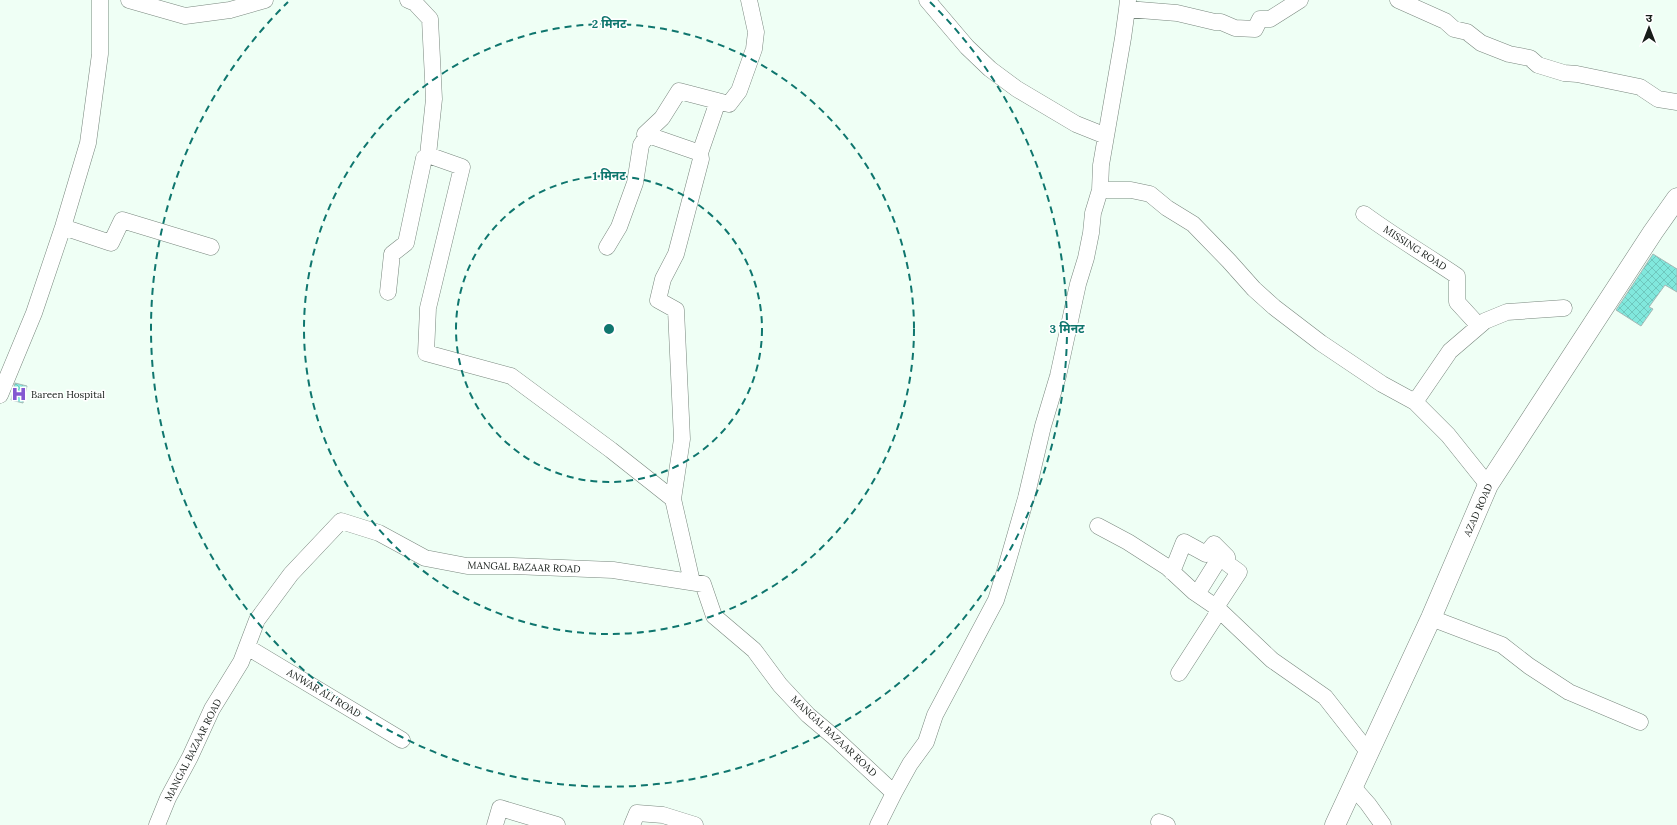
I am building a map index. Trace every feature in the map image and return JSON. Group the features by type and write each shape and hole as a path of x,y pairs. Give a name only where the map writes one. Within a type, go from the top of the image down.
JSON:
{"main road":[{"name":"AZAD ROAD","path":"1335,825 1431,618 1488,485 1653,232 1677,198"}],"street":[{"path":"0,395 34,313 64,227 88,143 100,54 100,0"},
{"path":"129,0 185,16 220,6 265,0"},
{"path":"388,292 392,254 406,243 424,158 428,155 434,99 430,19 415,3 408,0"},
{"path":"700,153 645,134 662,118 680,91 729,104 739,91 754,49 756,32 749,0"},
{"path":"927,0 967,47 990,69 1017,89 1076,124 1106,136"},
{"path":"878,825 910,764 926,742 935,715 996,600 1005,572 1026,498 1043,426 1058,376 1078,284 1086,258 1093,213 1100,190 1101,165 1124,38 1128,4 1221,22 1235,28 1255,29 1260,19 1270,19 1300,0"},
{"path":"1398,0 1445,21 1454,29 1467,32 1481,43 1509,54 1530,58 1538,65 1564,73 1578,74 1640,87 1658,99 1677,102"},
{"path":"692,582 673,499 682,438 676,310 658,300 663,279 676,254 701,159 700,153 718,101"},
{"path":"607,247 622,220 635,183 641,145 648,134"},
{"path":"428,155 462,167 428,308 426,353 511,376 611,450 673,499"},
{"path":"1100,190 1132,190 1150,194 1167,208 1193,224 1229,260 1254,289 1274,307 1321,343 1382,384 1415,402 1448,435 1488,485"},
{"name":"MISSING ROAD","path":"1364,214 1388,232 1429,256 1457,276 1457,302 1478,326"},
{"path":"64,227 111,243 122,220 211,247"},
{"path":"1415,402 1450,351 1485,321 1507,312 1564,308"},
{"name":"MANGAL BAZAAR ROAD","path":"157,825 168,798 190,757 212,709 242,662 258,620 291,574 341,520 379,533 425,558 467,566 513,566 613,570 703,584 714,616 754,650 780,685 808,715 894,793"},
{"path":"1098,526 1128,542 1167,567 1197,594 1218,609 1272,660 1325,697 1369,753"},
{"path":"1172,572 1184,542 1206,554 1214,544 1227,557 1228,564 1239,572 1179,673"},
{"path":"1197,594 1217,562 1227,557"},
{"path":"1431,618 1502,645 1529,666 1569,692 1640,722"},
{"name":"ANWAR ALI ROAD","path":"247,647 402,740"},
{"path":"1353,787 1368,804 1383,825"},
{"path":"495,825 500,808 557,825"},
{"path":"632,825 637,813 663,815 695,825"}],"building":[{"path":"1653,254 1677,269 1677,292 1665,285 1649,307 1653,309 1641,326 1616,310"},
{"path":"15,383 27,386 23,403 11,400"}],"place":[{"name":"Bareen Hospital","path":"19,394"}]}
